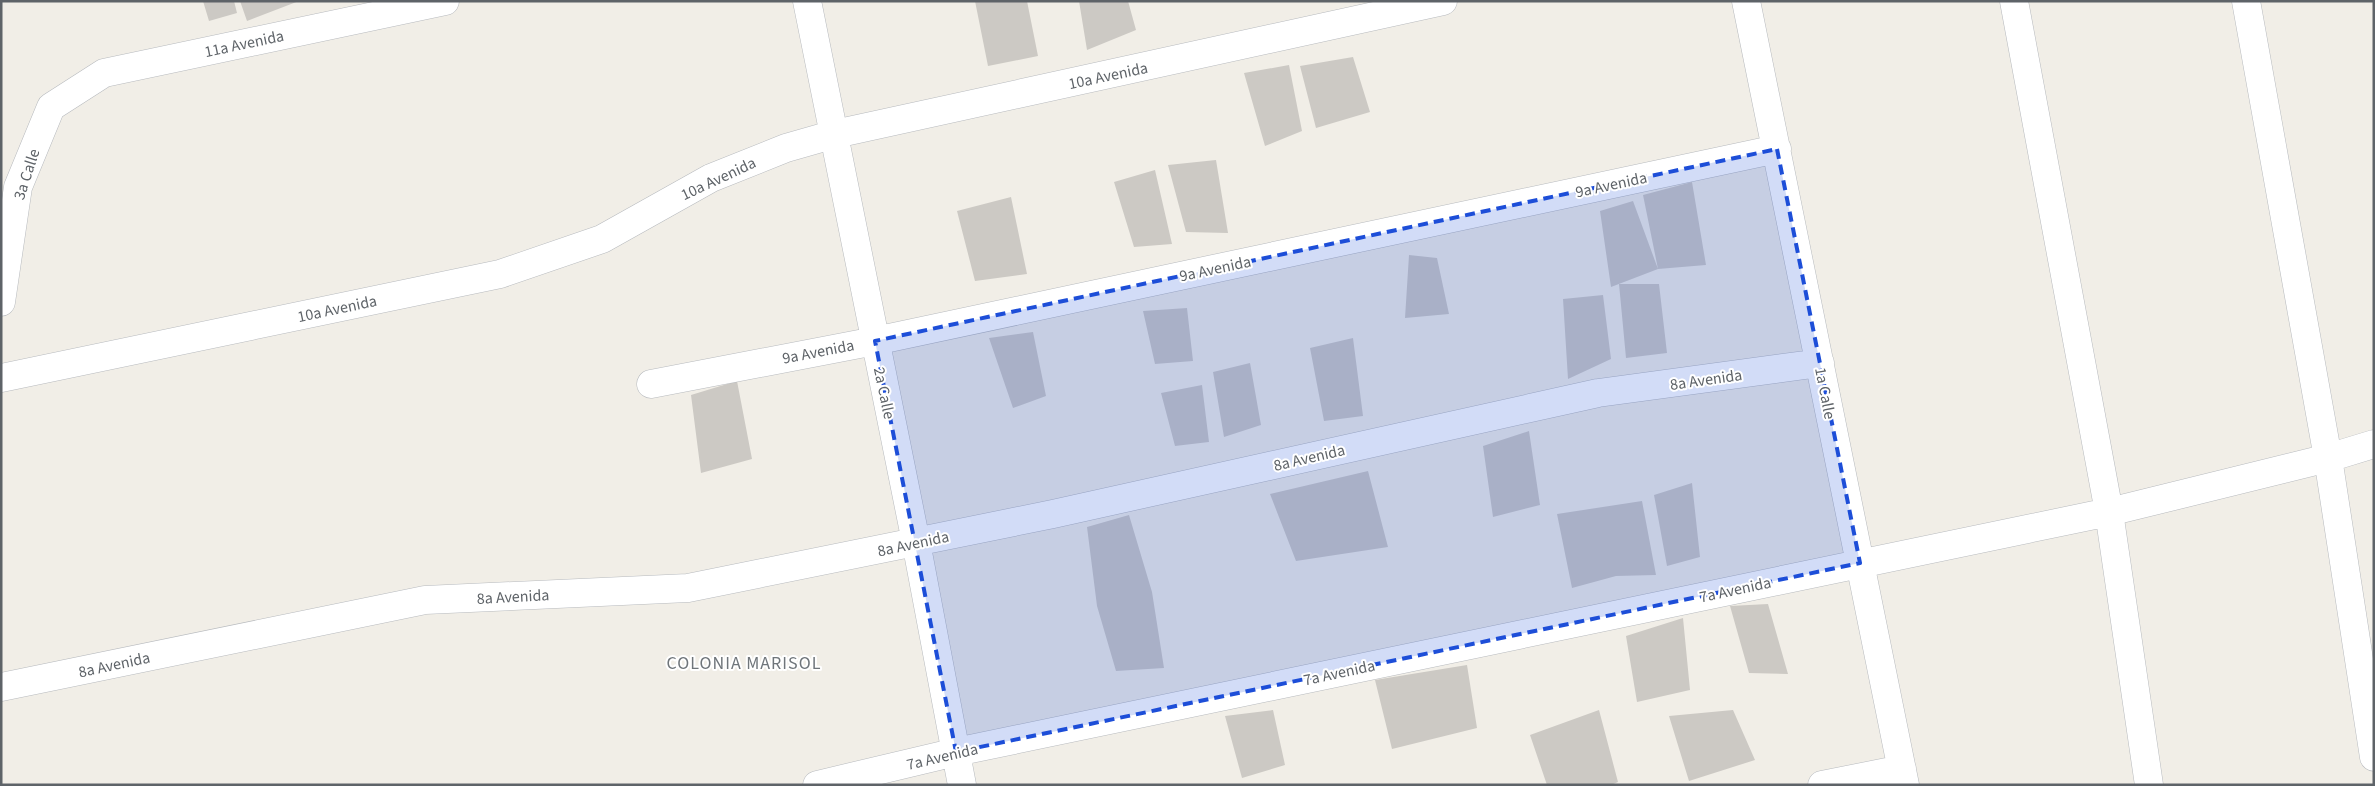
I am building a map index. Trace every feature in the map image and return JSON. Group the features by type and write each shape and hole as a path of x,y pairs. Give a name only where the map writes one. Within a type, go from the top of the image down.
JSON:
{"street":[{"name":"11a Avenida","path":"51,107 104,73 445,1"},
{"name":"2a Calle","path":"807,1 916,542 962,785"},
{"name":"10a Avenida","path":"1,378 500,274 602,238 711,178 786,148 835,134 1443,1"},
{"name":"1a Calle","path":"1746,1 1903,777"},
{"path":"2014,1 2109,512 2149,785"},
{"path":"2246,1 2328,458 2374,757"},
{"name":"3a Calle","path":"1,302 18,187 51,107"},
{"name":"9a Avenida","path":"651,384 875,340 1777,149"},
{"name":"8a Avenida","path":"1,687 425,600 688,588 916,542 1598,393 1820,363"},
{"name":"7a Avenida","path":"817,785 956,752 2109,512 2328,458 2374,444"},
{"path":"1822,785 1903,777"}],"highlighted area":[{"path":"1777,149 1860,563 956,752 875,341"}],"building":[{"path":"203,1 234,1 237,13 209,21"},
{"path":"240,1 299,1 247,21"},
{"path":"975,1 1027,1 1038,56 988,66"},
{"path":"1079,1 1128,1 1136,30 1087,50"},
{"path":"1353,57 1370,112 1316,128 1300,66"},
{"path":"1289,65 1302,131 1265,146 1244,73"},
{"path":"1216,160 1228,233 1186,232 1168,165"},
{"path":"1155,170 1172,244 1134,247 1114,182"},
{"path":"1692,182 1706,265 1658,269 1643,195"},
{"path":"1011,197 1027,274 975,281 957,211"},
{"path":"1633,201 1658,269 1611,287 1600,211"},
{"path":"1409,255 1437,258 1449,314 1405,318"},
{"path":"1619,284 1659,284 1667,353 1626,358"},
{"path":"1603,295 1611,359 1568,379 1563,299"},
{"path":"1187,308 1193,361 1155,364 1143,311"},
{"path":"1033,332 1046,396 1013,408 989,338"},
{"path":"1353,338 1363,416 1324,421 1310,348"},
{"path":"1250,363 1261,425 1224,437 1213,372"},
{"path":"737,381 752,459 701,473 691,395"},
{"path":"1202,385 1209,442 1175,446 1161,393"},
{"path":"1529,431 1540,505 1493,517 1483,446"},
{"path":"1368,471 1388,547 1296,561 1270,494"},
{"path":"1692,483 1700,557 1667,566 1654,495"},
{"path":"1642,501 1656,575 1616,576 1572,588 1557,514"},
{"path":"1129,515 1152,592 1164,668 1116,671 1097,606 1087,527"},
{"path":"1768,604 1788,674 1749,673 1730,606"},
{"path":"1683,618 1690,690 1637,702 1626,636"},
{"path":"1467,665 1477,728 1392,749 1375,680"},
{"path":"1273,710 1285,765 1242,778 1225,716"},
{"path":"1599,710 1618,782 1611,785 1547,785 1530,735"},
{"path":"1733,710 1755,760 1689,781 1669,716"}],"district":[{"name":"COLONIA MARISOL","path":"744,663"}]}
